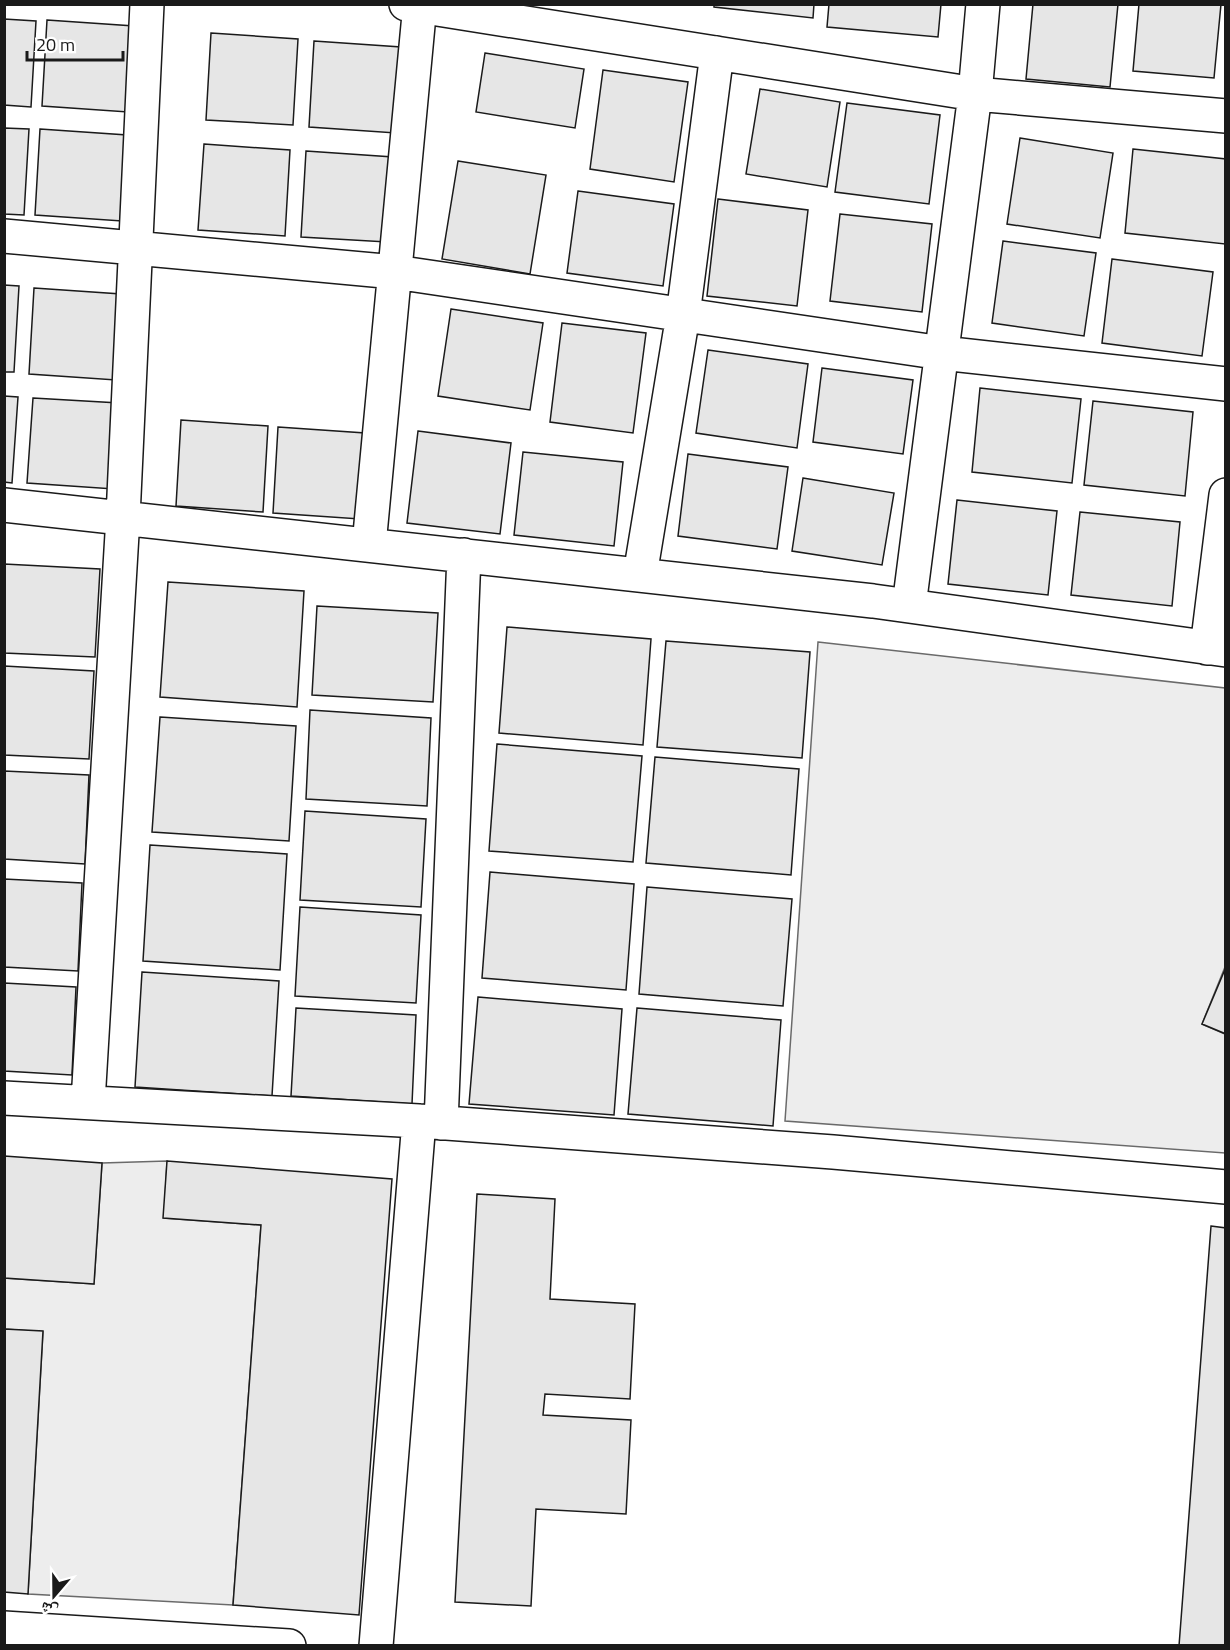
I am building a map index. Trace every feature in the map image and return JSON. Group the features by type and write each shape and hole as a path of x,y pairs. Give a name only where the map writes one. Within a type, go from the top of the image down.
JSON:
{"street":[{"path":"88,1102 123,517 147,4"},
{"path":"909,606 975,94 983,4"},
{"path":"369,544 395,272 415,5 975,94 1226,116"},
{"path":"640,575 683,315 717,54"},
{"path":"4,236 395,272 942,353 1226,384"},
{"path":"4,505 909,606 1216,649 1226,495"},
{"path":"376,1646 430,1122 464,555"},
{"path":"4,1098 430,1122 833,1152 1226,1187"},
{"path":"4,1628 289,1646"}],"shaded area":[{"path":"818,642 1225,688 1225,967 1202,1024 1225,1034 1225,1153 785,1121"},
{"path":"167,1161 164,1218 261,1225 233,1605 28,1594 43,1332 5,1329 4,1278 94,1284 102,1163"}],"building":[{"path":"714,4 814,4 813,18 714,7"},
{"path":"829,4 941,4 938,37 827,27"},
{"path":"1033,4 1118,4 1110,87 1026,79"},
{"path":"1139,4 1221,4 1214,78 1133,71"},
{"path":"4,19 36,21 31,107 4,105"},
{"path":"47,20 134,26 128,112 42,106"},
{"path":"211,33 298,39 293,125 206,120"},
{"path":"314,41 401,47 396,133 309,127"},
{"path":"485,53 584,69 575,128 476,112"},
{"path":"603,70 688,82 674,182 590,169"},
{"path":"760,89 840,102 827,187 746,174"},
{"path":"847,103 940,115 929,204 835,192"},
{"path":"4,128 29,129 24,215 4,214"},
{"path":"40,129 127,135 122,221 35,215"},
{"path":"1020,138 1113,153 1100,238 1007,224"},
{"path":"204,144 290,150 285,236 198,230"},
{"path":"1133,149 1226,159 1225,244 1125,233"},
{"path":"306,151 393,157 387,242 301,237"},
{"path":"458,161 546,175 530,274 442,259"},
{"path":"578,191 674,204 663,286 567,273"},
{"path":"718,199 808,210 797,306 707,296"},
{"path":"840,214 932,224 922,312 830,301"},
{"path":"1003,241 1096,253 1084,336 992,323"},
{"path":"1112,259 1213,272 1202,356 1102,343"},
{"path":"4,285 19,286 14,372 4,372"},
{"path":"34,288 121,294 116,380 29,374"},
{"path":"451,309 543,323 530,410 438,396"},
{"path":"562,323 646,333 633,433 550,422"},
{"path":"708,350 808,364 797,448 696,433"},
{"path":"822,368 913,380 903,454 813,442"},
{"path":"980,388 1081,399 1072,483 972,472"},
{"path":"4,396 18,397 12,483 4,482"},
{"path":"33,398 119,403 114,489 27,483"},
{"path":"1093,401 1193,412 1185,496 1084,485"},
{"path":"181,420 268,426 263,512 176,506"},
{"path":"278,427 365,433 360,519 273,513"},
{"path":"418,431 511,443 500,534 407,523"},
{"path":"523,452 623,462 614,546 514,535"},
{"path":"688,454 788,467 777,549 678,536"},
{"path":"803,478 894,493 882,565 792,551"},
{"path":"957,500 1057,511 1048,595 948,584"},
{"path":"1080,512 1180,522 1172,606 1071,595"},
{"path":"4,564 100,569 95,657 4,653"},
{"path":"168,582 304,591 297,707 160,697"},
{"path":"317,606 438,613 433,702 312,695"},
{"path":"507,627 651,639 643,745 499,733"},
{"path":"666,641 810,652 802,758 657,747"},
{"path":"4,666 94,671 89,759 4,755"},
{"path":"310,710 431,718 427,806 306,799"},
{"path":"160,717 296,726 289,841 152,832"},
{"path":"497,744 642,756 633,862 489,851"},
{"path":"655,757 799,769 791,875 646,863"},
{"path":"4,771 89,775 85,864 4,859"},
{"path":"305,811 426,819 421,907 300,900"},
{"path":"150,845 287,854 280,970 143,961"},
{"path":"490,872 634,884 626,990 482,978"},
{"path":"4,879 82,883 78,971 4,967"},
{"path":"647,887 792,899 783,1006 639,994"},
{"path":"300,907 421,915 416,1003 295,996"},
{"path":"1226,967 1226,1034 1202,1024"},
{"path":"142,972 279,981 272,1096 135,1087"},
{"path":"4,983 76,987 72,1075 4,1071"},
{"path":"478,997 622,1009 614,1115 469,1104"},
{"path":"296,1008 416,1015 412,1104 291,1096"},
{"path":"637,1008 781,1020 773,1126 628,1114"},
{"path":"4,1156 102,1163 94,1284 4,1278"},
{"path":"167,1161 392,1179 359,1615 233,1605 261,1225 163,1218"},
{"path":"477,1194 555,1199 550,1299 635,1304 630,1399 545,1394 543,1415 631,1420 626,1514 536,1509 531,1606 455,1602"},
{"path":"1211,1226 1226,1228 1226,1646 1179,1646"},
{"path":"4,1329 43,1331 28,1594 4,1592"}]}
